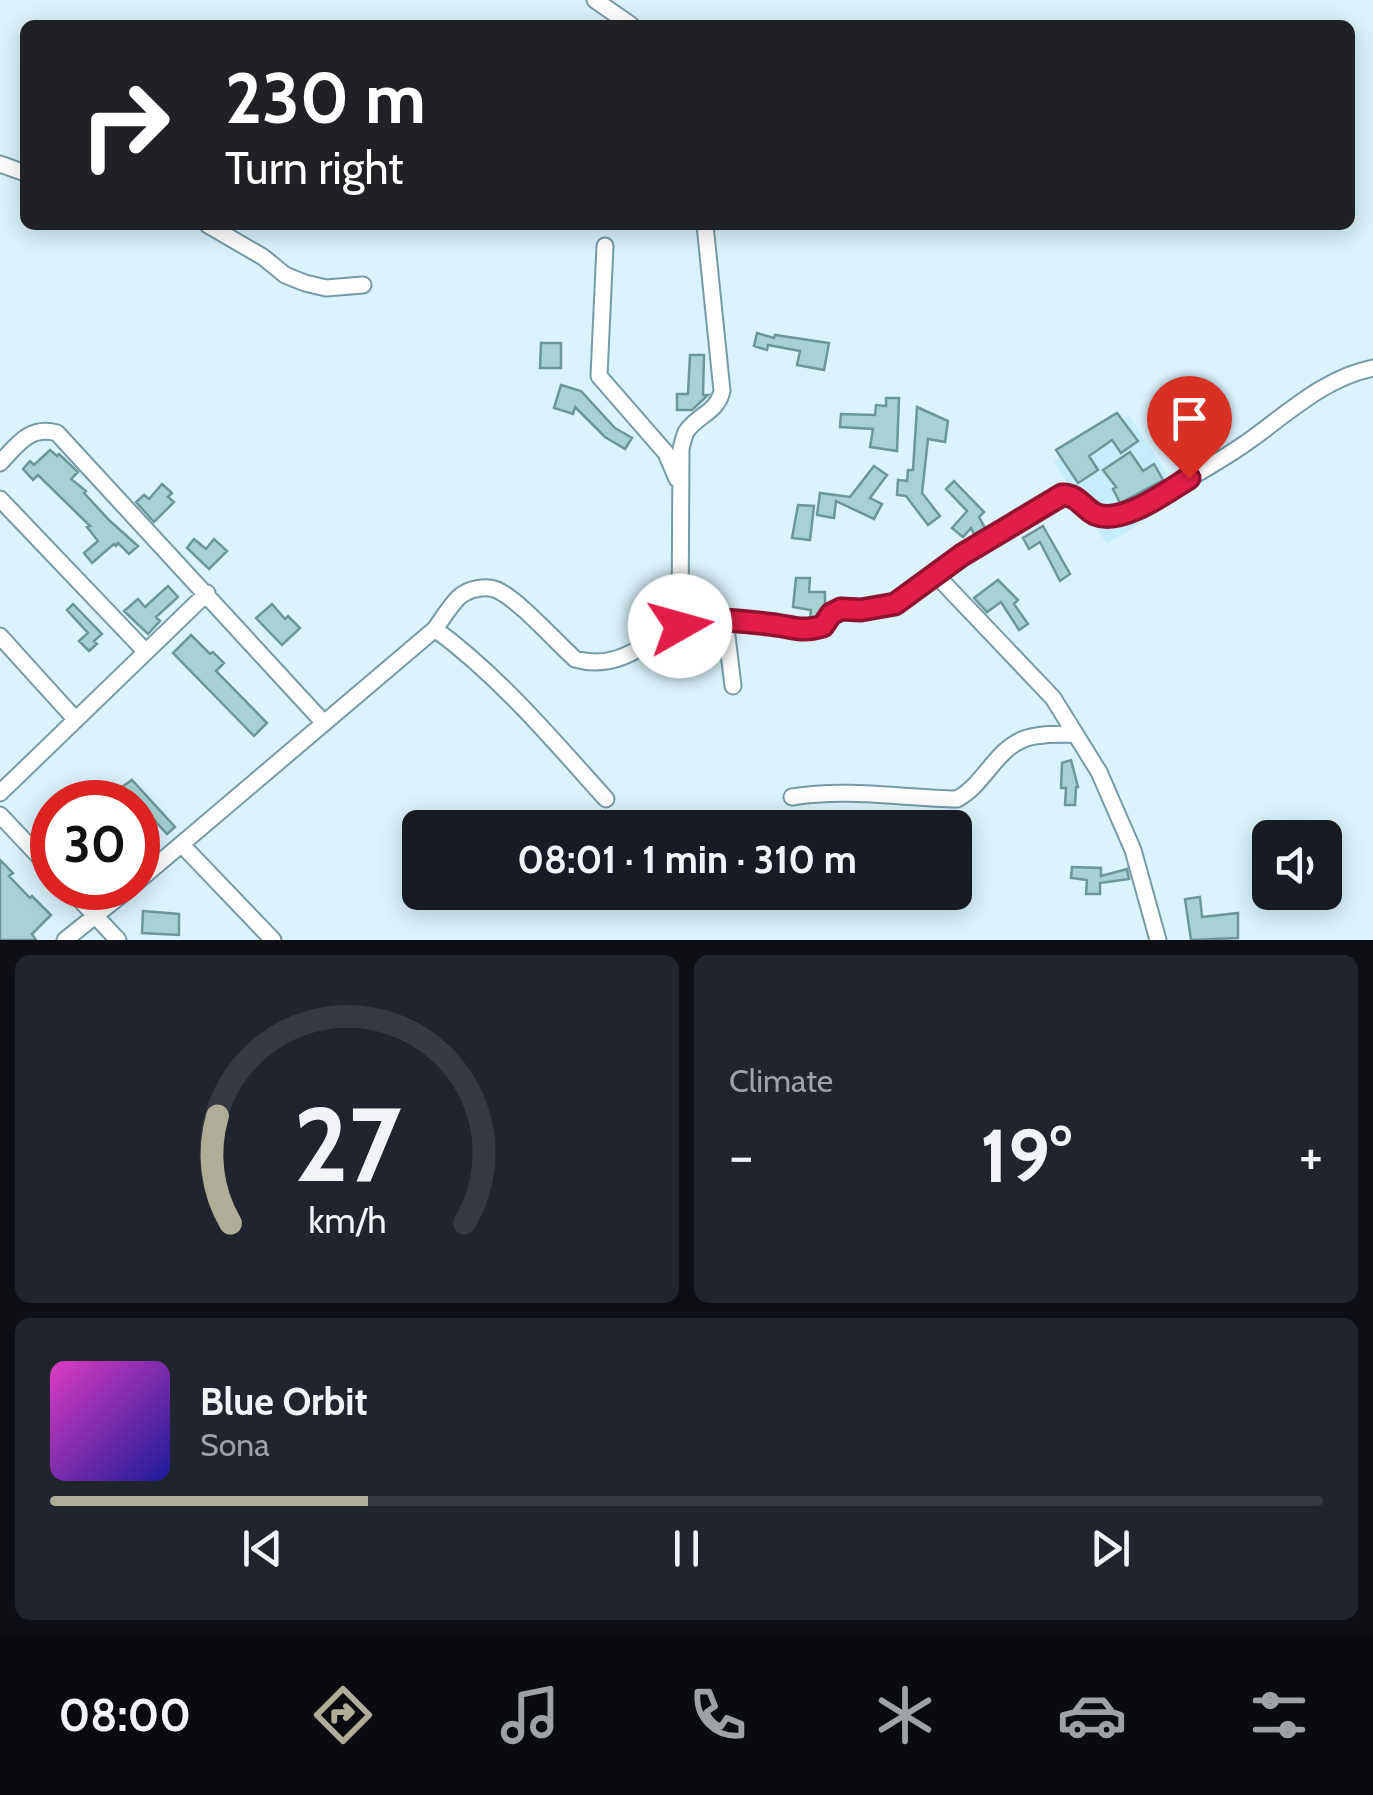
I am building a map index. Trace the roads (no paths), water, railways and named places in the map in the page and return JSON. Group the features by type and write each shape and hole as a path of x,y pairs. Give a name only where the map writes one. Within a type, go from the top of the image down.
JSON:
{"street":[{"path":"595,0 624,20"},
{"path":"217,230 285,274 305,282 326,288 363,284"},
{"path":"680,626 680,450 685,434 711,412 722,391 706,230"},
{"path":"606,246 599,376 666,453 680,486"},
{"path":"160,863 434,629 460,596 472,590 496,589 575,659 584,662 603,662 642,649 680,626 700,620 806,631 823,626 831,614 841,609 895,604 962,555 1062,495 1071,495 1092,512 1104,516 1141,506 1234,452 1298,403 1358,371 1373,368"},
{"path":"0,463 27,435 36,431 57,434 324,723"},
{"path":"0,499 146,652"},
{"path":"936,575 1053,698 1099,772 1128,837 1158,940"},
{"path":"0,793 206,594"},
{"path":"725,620 734,686"},
{"path":"434,629 516,699 606,800"},
{"path":"0,636 76,720"},
{"path":"792,797 885,794 956,799 1023,739 1074,734"},
{"path":"0,815 30,847"},
{"path":"182,845 273,940"},
{"path":"89,910 118,940"},
{"path":"65,940 102,910"}]}
